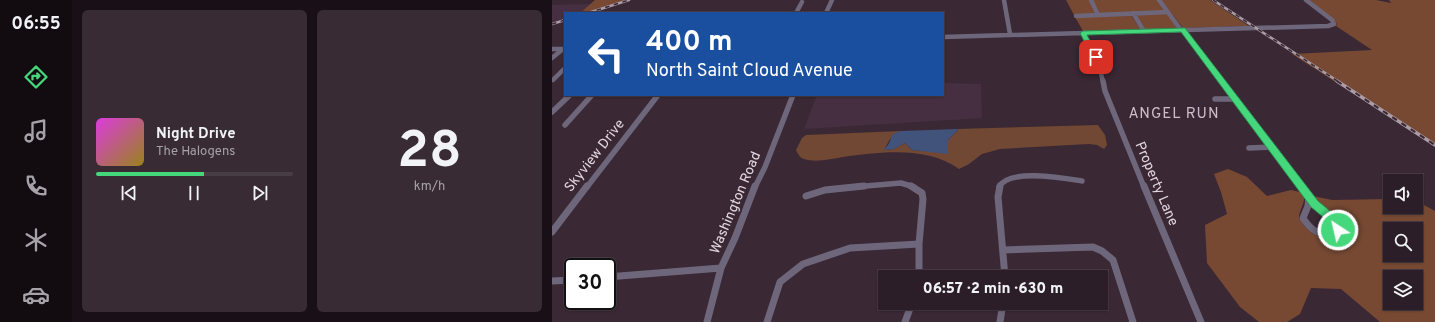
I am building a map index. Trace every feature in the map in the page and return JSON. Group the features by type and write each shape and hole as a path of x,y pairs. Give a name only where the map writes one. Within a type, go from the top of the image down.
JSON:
{"street":[{"path":"826,12 832,0"},
{"path":"1004,0 1010,34"},
{"path":"1091,0 1098,15"},
{"path":"1159,0 1273,147 1315,204 1333,219 1338,230 1337,234 1331,236 1320,235 1305,222 1303,218 1308,206 1309,196"},
{"path":"944,37 1328,26 1334,24 1332,20 1306,0"},
{"path":"797,12 802,2"},
{"path":"1076,16 1168,12"},
{"path":"1133,14 1144,31"},
{"name":"Property Lane","path":"1083,33 1099,65 1105,91 1125,142 1201,322"},
{"path":"552,49 564,49"},
{"path":"552,58 564,49"},
{"path":"553,80 564,69"},
{"path":"552,112 569,96"},
{"path":"565,125 591,96"},
{"name":"Skyview Drive","path":"552,232 657,96"},
{"name":"Washington Road","path":"707,322 721,268 735,238 751,195 765,167 793,96"},
{"path":"1214,99 1236,99"},
{"path":"1249,148 1273,147"},
{"path":"1004,270 998,189 1004,181 1008,178 1016,177 1063,178 1082,181"},
{"path":"806,196 825,190 901,183 910,184 920,190 923,199 919,244 919,270"},
{"path":"767,322 780,282 803,264 850,248 919,244"},
{"path":"1003,250 1093,247 1102,250 1113,260 1133,322"},
{"path":"616,276 721,268"},
{"path":"552,281 564,280"},
{"path":"905,322 909,310"},
{"path":"1000,322 1002,310"}],"shaded area":[{"path":"595,0 628,0 592,12 581,12"},
{"path":"1066,0 1089,0 1095,14 1074,15"},
{"path":"1093,0 1157,0 1165,11 1100,14"},
{"path":"1161,0 1210,0 1249,26 1183,28"},
{"path":"1309,0 1376,0 1391,3 1389,0 1435,0 1435,146 1292,54 1372,50 1336,26 1337,24 1334,20"},
{"path":"591,4 581,12 564,12 564,21 552,25 552,5"},
{"path":"1167,13 1178,29 1146,30 1136,14"},
{"path":"1131,15 1141,30 1083,31 1075,17"},
{"path":"944,83 981,84 982,118 804,129 817,96 944,96"},
{"path":"1098,125 1105,135 1107,145 1104,149 1097,145 1089,144 1000,149 982,154 969,164 959,169 933,157 903,152 813,161 801,158 796,150 802,138 806,135 901,131 890,139 884,150 894,149 905,143 912,150 948,153 948,140 958,130 957,129"},
{"path":"1228,169 1247,177 1267,196 1291,190 1304,193 1304,200 1299,218 1311,232 1327,238 1340,237 1343,231 1334,217 1313,196 1332,200 1383,199 1383,214 1423,214 1423,205 1435,211 1435,322 1380,322 1341,289 1311,288 1300,314 1287,322 1259,322 1240,307 1207,263 1205,225 1227,214 1214,174"}],"water":[{"path":"958,130 948,140 948,154 912,150 905,143 894,149 884,150 894,133 901,131"}],"railway":[{"path":"591,12 629,0"},
{"path":"1213,0 1339,82"},
{"path":"552,24 564,20"},
{"path":"1337,81 1435,145"}],"district":[{"name":"ANGEL RUN","path":"1174,114"}],"route":[{"path":"1096,57 1083,33 1183,30 1315,204 1333,219 1338,230"}]}
